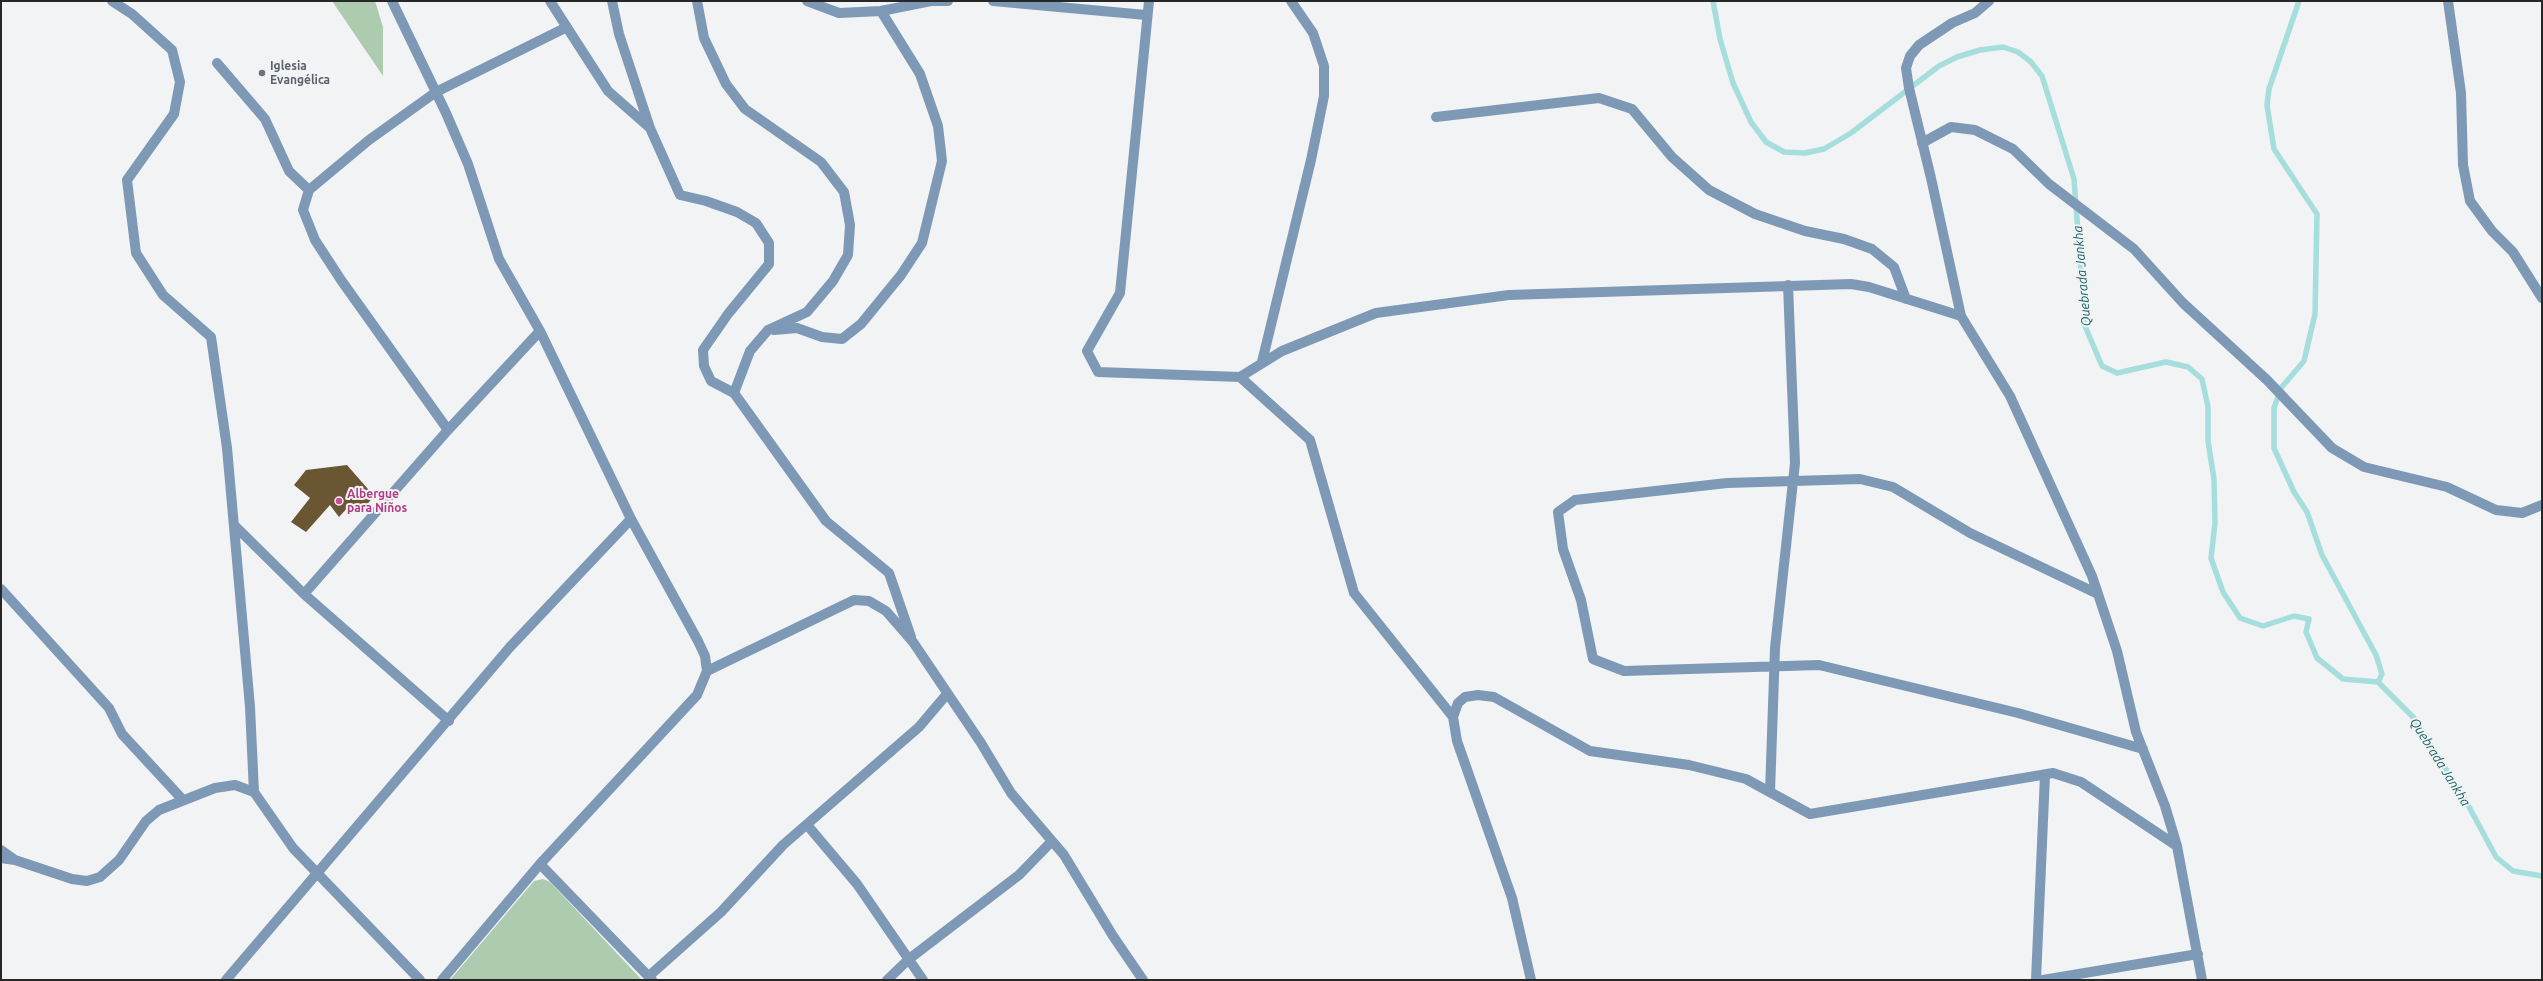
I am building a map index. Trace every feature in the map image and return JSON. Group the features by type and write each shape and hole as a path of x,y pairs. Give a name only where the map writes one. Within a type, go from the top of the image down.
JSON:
{"street":[{"path":"112,1 132,14 172,50 180,82 174,114 127,180 136,253 163,295 211,338 227,448 250,707 254,792 293,848 420,980"},
{"path":"392,1 436,92 468,164 499,259 540,332 630,519 698,641 705,656 707,671 697,695 540,864 442,980"},
{"path":"550,1 565,28 608,91 650,128"},
{"path":"612,1 619,34 650,128 680,195 706,201 737,212 756,223 769,243 769,264 728,314 703,350 704,366 711,381 734,393 826,521 889,573 913,642"},
{"path":"696,1 704,38 726,84 745,109 821,162 844,192 850,225 848,254 833,281 807,312 768,330 750,351 734,393"},
{"path":"806,1 839,13 881,11 931,1 948,1"},
{"path":"993,1 1146,15"},
{"path":"1149,1 1146,15 1120,293 1087,351 1098,372 1240,377 1282,350 1376,313 1509,295 1737,289 1788,285 1851,284 1869,287 1961,316"},
{"path":"1262,362 1312,154 1324,96 1324,66 1313,33 1291,1"},
{"path":"1988,1 1974,13 1931,36 1910,56 1906,68 1909,88 1961,316 2010,396 2092,576 2117,651 2136,732 2165,806 2177,846 2202,980"},
{"path":"2448,1 2461,93 2463,165 2470,202 2492,231 2513,252 2542,298"},
{"path":"768,330 797,328 822,337 842,339 861,324 901,275 922,243 942,161 938,126 920,74 881,11"},
{"path":"448,430 315,240 303,210 309,190 369,140 436,92 565,28"},
{"path":"217,63 265,119 289,171 309,190"},
{"path":"1436,117 1599,98 1632,109 1672,157 1709,190 1755,214 1805,231 1844,239 1872,250 1894,267 1906,299"},
{"path":"1922,142 1951,127 1975,130 2013,149 2049,184 2134,249 2183,303 2267,380 2332,448 2364,467 2447,487 2496,510 2522,513 2542,506"},
{"path":"1770,792 1774,665 1795,464 1788,285"},
{"path":"304,594 448,430 540,332"},
{"path":"1240,377 1310,440 1354,593 1453,717"},
{"path":"2098,594 1970,533 1893,487 1860,479 1727,483 1575,500 1558,512 1562,549 1582,600 1593,659 1624,672 1774,665 1819,665 1892,680 2018,713 2143,749"},
{"path":"226,980 316,872 449,721 510,647 630,519"},
{"path":"234,525 304,594 449,721"},
{"path":"1,589 109,708 122,734 182,799"},
{"path":"707,671 854,600 869,601 886,611 913,642 1012,793 1064,855 1113,936 1143,980"},
{"path":"540,864 650,978 721,912 783,845 808,826 919,727 947,694"},
{"path":"1531,980 1512,898 1500,858 1471,786 1457,741 1453,717 1458,703 1465,697 1478,695 1494,697 1590,751 1690,765 1746,779 1810,814 2053,773 2081,782 2177,846"},
{"path":"2036,980 2045,774"},
{"path":"1,858 15,860 72,880 87,881 100,877 119,860 146,821 159,810 182,799 215,788 235,784 254,792"},
{"path":"808,826 857,884 923,980"},
{"path":"887,980 909,959 1019,875 1052,841"},
{"path":"1,850 15,860"},
{"path":"2044,980 2198,954"}],"green space":[{"path":"332,1 375,1 383,27 383,76"},
{"path":"543,879 550,882 642,980 450,980 534,881"}],"building":[{"name":"Albergue para Niños","path":"347,465 374,496 360,513 351,504 339,517 330,505 306,532 291,522 310,498 294,485 306,470"}],"waterway":[{"name":"Quebrada Jankha","path":"1713,1 1720,39 1733,83 1751,122 1766,142 1784,152 1805,153 1824,149 1851,133 1939,66 1957,57 1980,50 2003,47 2018,52 2031,62 2042,76 2074,179 2085,326 2102,366 2117,373 2166,362 2188,367 2202,379 2208,407 2208,441 2214,479 2215,523 2211,558 2223,592 2240,618 2263,626 2294,616 2309,619 2306,632 2317,658 2343,679 2378,682 2414,718 2467,803 2496,857 2513,871 2542,876"},
{"path":"2299,1 2269,89 2267,105 2274,149 2317,214 2315,314 2304,361 2281,388 2274,408 2274,448 2294,492 2307,512 2322,555 2376,655 2382,674 2378,682"}],"place":[{"name":"Iglesia Evangélica","path":"262,73"},
{"name":"Albergue para Niños","path":"339,501"}]}
